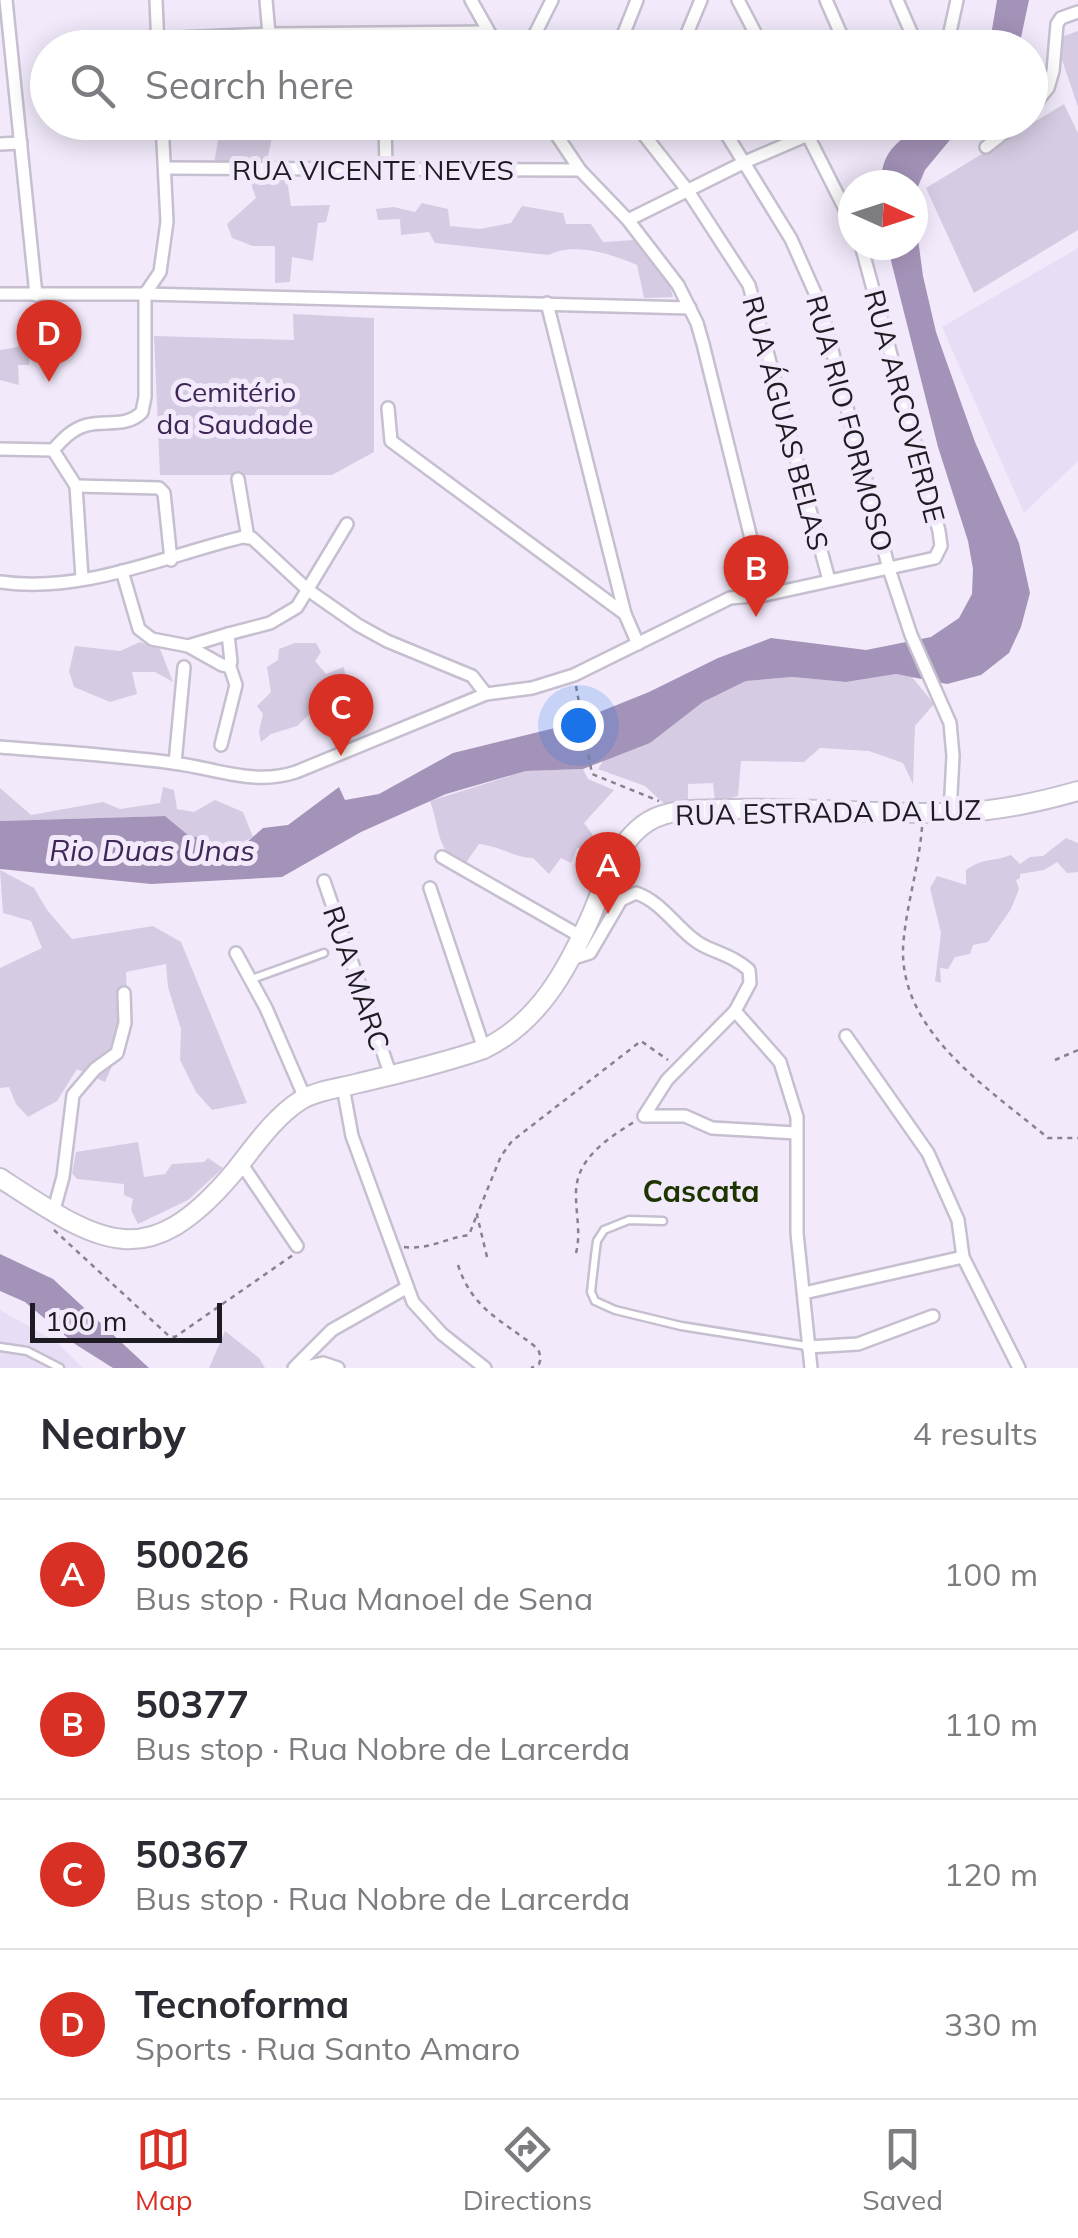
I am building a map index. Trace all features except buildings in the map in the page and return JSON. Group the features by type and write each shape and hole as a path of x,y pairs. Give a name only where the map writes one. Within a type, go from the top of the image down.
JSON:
{"main road":[{"name":"RUA ESTRADA DA LUZ","path":"1,1176 54,1213 108,1239 146,1238 168,1230 214,1194 287,1110 304,1098 484,1049 503,1040 534,1014 568,960 618,854 638,828 654,818 703,810 950,813 1023,806 1078,792"}],"street":[{"path":"156,0 157,30"},
{"path":"266,0 268,30"},
{"path":"471,0 487,30"},
{"path":"625,30 637,0"},
{"path":"688,30 700,0"},
{"path":"738,0 753,30"},
{"path":"826,0 839,30"},
{"path":"897,0 910,30"},
{"path":"950,30 956,0"},
{"path":"536,30 549,2"},
{"path":"5,5 36,295"},
{"path":"1048,88 1056,61 1057,24 1078,12"},
{"path":"0,449 53,450 88,424 126,422 142,412 145,294 164,260 167,222 163,140"},
{"path":"385,140 386,168"},
{"path":"560,140 580,170 628,220 678,285 690,308 765,595"},
{"name":"RUA ÁGUAS BELAS","path":"648,140 688,190 735,259 752,292 829,580"},
{"name":"RUA RIO FORMOSO","path":"731,140 791,239 818,297 889,569 952,734 950,813"},
{"path":"628,220 798,140"},
{"path":"810,140 838,195"},
{"path":"986,148 996,140"},
{"path":"0,144 21,144"},
{"name":"RUA VICENTE NEVES","path":"165,168 580,170"},
{"name":"RUA ARCOVERDE","path":"864,260 939,531 940,553 889,569"},
{"path":"0,294 690,308"},
{"path":"547,303 625,614 638,644"},
{"path":"388,408 390,441 625,614"},
{"path":"53,450 76,486 82,578"},
{"path":"238,479 248,538 308,590 387,642 472,676 486,694"},
{"path":"76,486 159,488 164,494 171,560"},
{"path":"188,646 282,618 297,607 347,524"},
{"path":"0,582 38,585 122,571 248,538"},
{"path":"0,747 175,763 234,776 286,776 486,694 532,688 574,675 730,598 765,595 889,569"},
{"path":"122,571 139,629 152,639 188,646 222,665 229,664"},
{"path":"221,745 236,685 229,664 228,634"},
{"path":"175,763 184,666"},
{"path":"442,857 580,936"},
{"name":"RUA MARC","path":"324,881 391,1076"},
{"path":"430,888 484,1049"},
{"path":"568,960 590,952 627,895 642,894 704,946 726,954 749,970 750,983 734,1011 652,1099 644,1116 685,1116 712,1128 796,1133"},
{"path":"236,952 252,979 304,1098"},
{"path":"54,1213 73,1095 95,1069 117,1052 125,1023 124,993"},
{"path":"734,1011 780,1062 797,1116 796,1217 811,1368"},
{"path":"846,1036 928,1153 958,1220 963,1257 1019,1368"},
{"path":"343,1087 352,1136 406,1288 422,1314 486,1368"},
{"path":"241,1163 297,1246"},
{"path":"804,1293 963,1257"},
{"path":"297,1368 318,1341 347,1319 406,1288"},
{"path":"808,1346 858,1344 933,1316"},
{"path":"297,1368 316,1363 338,1368"}],"lane":[{"path":"252,979 324,953"},
{"path":"663,1220 629,1220 604,1230 597,1241 595,1256 591,1292 595,1300 615,1310 681,1326 808,1346"},
{"path":"0,1346 27,1351 60,1368"}],"path":[{"path":"574,675 592,774 651,796"},
{"path":"924,811 903,950 910,995 932,1033 977,1078 1048,1138 1078,1138"},
{"path":"390,1244 429,1248 448,1238 469,1235 490,1176 512,1141 641,1041 666,1060 684,1062"},
{"path":"1055,1060 1078,1050"},
{"path":"576,1253 580,1170 614,1135 644,1116"},
{"path":"54,1213 54,1232 169,1336 175,1337 292,1257 297,1246"},
{"path":"476,1216 487,1256"},
{"path":"458,1265 475,1300 538,1349 542,1358 531,1368"}],"shaded area":[{"path":"1078,248 1078,461 1024,513 942,327"},
{"path":"0,1310 55,1341 83,1368 0,1368"}],"green space":[{"path":"1078,31 1078,107 1055,39"},
{"path":"1064,104 1078,133 1078,230 974,293 928,187 1005,140 1048,140 1048,114"},
{"path":"218,140 271,140 267,161 214,164"},
{"path":"286,173 291,206 330,205 326,222 318,223 313,261 292,257 290,282 275,283 275,246 253,246 232,238 227,224 256,198 248,175"},
{"path":"422,203 448,209 450,226 480,229 511,223 522,206 563,213 566,224 591,224 603,242 634,240 670,286 673,297 644,298 637,265 605,254 570,250 549,255 435,243 429,232 401,235 400,219 378,220 376,209 394,207 415,212"},
{"name":"Cemitério da Saudade","path":"293,314 374,318 374,452 332,475 160,475 154,336 294,340"},
{"path":"61,325 64,352 30,354 29,365 18,365 19,385 0,380 0,350 17,347 35,331"},
{"path":"140,642 160,649 173,682 155,672 132,672 137,694 110,702 74,687 69,671 75,646 120,651"},
{"path":"295,643 316,643 321,652 315,661 326,674 344,667 345,704 313,711 297,726 271,734 261,742 263,714 257,706 271,692 267,667 278,660 279,649"},
{"path":"896,674 912,677 934,704 915,726 913,784 903,763 869,751 820,748 804,762 741,761 738,796 715,802 713,783 688,784 688,803 673,812 645,786 598,769 604,760 650,743 703,702 746,681 792,677 846,682"},
{"path":"583,769 588,779 614,790 584,823 593,835 584,851 577,848 571,863 561,858 549,874 533,858 479,844 463,867 443,846 430,801 526,771"},
{"path":"163,787 174,790 177,809 194,812 215,800 243,812 253,837 232,847 188,835 164,816 0,821 0,788 31,815 103,802 120,809 160,803"},
{"path":"1066,838 1078,843 1078,872 1067,873 1057,862 1044,870 1020,874 1011,909 988,942 973,945 970,954 955,957 948,969 940,968 941,983 935,981 941,933 930,888 937,876 966,885 966,870 979,863 1011,855 1020,864 1030,857 1043,856"},
{"path":"0,870 34,888 72,939 153,926 181,942 247,1103 212,1110 196,1092 180,1060 181,1029 168,987 166,964 126,972 128,1030 105,1082 77,1069 57,1101 28,1117 16,1104 9,1087 0,1088 0,968 42,948 31,921 3,913"},
{"path":"138,1142 144,1177 165,1174 172,1164 204,1162 208,1158 223,1168 188,1200 138,1224 131,1210 133,1199 124,1195 124,1184 77,1179 72,1173 76,1152"},
{"path":"225,1331 259,1358 265,1368 209,1368"}],"water":[{"path":"997,0 1029,0 1023,30 992,30"},
{"name":"Rio Duas Unas","path":"901,140 950,140 925,170 882,170 888,154"},
{"name":"Rio Duas Unas","path":"891,260 921,260 936,332 975,442 1019,543 1030,593 1009,653 981,675 947,684 896,674 846,682 792,677 746,681 703,702 650,743 583,769 526,771 446,794 361,832 282,877 151,884 0,869 0,821 165,816 188,835 232,847 247,842 263,828 288,825 339,787 345,800 379,794 453,753 567,725 771,638 866,650 931,637 959,618 972,594 973,569"},
{"path":"0,1254 53,1279 149,1368 113,1368 75,1344 25,1302 0,1291"}],"place":[{"name":"Tecnoforma","path":"49,382"},
{"name":"50377","path":"756,617"},
{"name":"50367","path":"341,756"},
{"name":"50026","path":"608,914"}],"district":[{"name":"Cascata","path":"701,1191"}]}
